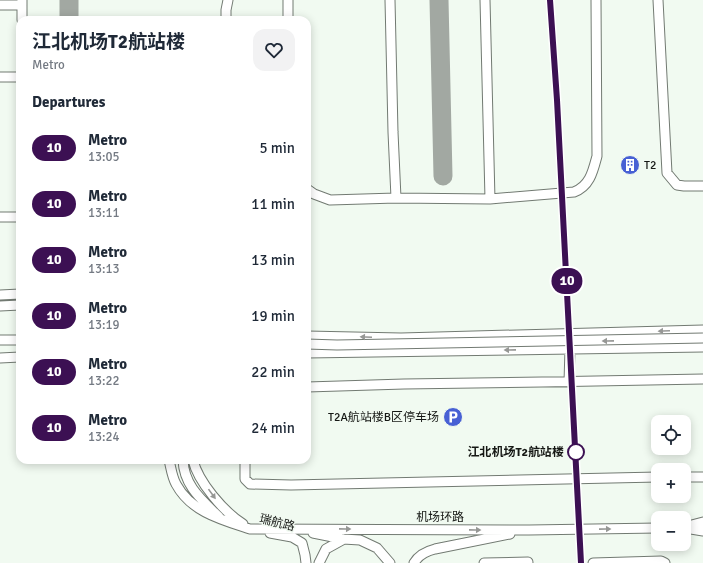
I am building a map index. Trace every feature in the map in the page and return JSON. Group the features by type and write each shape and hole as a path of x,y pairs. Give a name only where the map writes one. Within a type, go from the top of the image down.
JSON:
{"street":[{"path":"226,16 228,0"},
{"path":"288,0 288,16"},
{"path":"390,0 392,124 396,198"},
{"path":"486,0 490,199"},
{"path":"311,192 330,200 396,198 490,199 574,192 581,189 592,175 597,156 596,0"},
{"path":"658,0 667,173 677,185 703,186"},
{"path":"0,6 22,2 22,16"},
{"path":"0,77 16,77"},
{"path":"0,217 16,216"},
{"path":"0,295 16,294"},
{"path":"0,306 16,306"},
{"path":"311,336 401,338 703,330"},
{"path":"311,344 344,345 703,338"},
{"path":"0,340 16,340"},
{"path":"311,353 703,347"},
{"path":"570,349 570,382"},
{"path":"0,358 16,357"},
{"path":"311,387 703,379"},
{"name":"机场环路","path":"170,464 176,483 187,499 205,514 222,521 250,529 528,530 651,528"},
{"path":"183,464 183,469 190,487 222,521"},
{"path":"194,464 201,478 219,504 235,519 250,529"},
{"path":"245,464 245,479 250,484 651,477"},
{"path":"691,477 703,477"},
{"path":"691,525 703,522"},
{"path":"691,527 703,527"},
{"path":"691,528 703,531"},
{"name":"瑞航路","path":"250,529 292,537 302,543 306,563"},
{"path":"292,529 343,539 360,540 377,548 390,563"},
{"path":"319,563 326,549 343,539 393,530"},
{"path":"414,563 415,560 424,552 528,530"},
{"path":"593,563 661,561 665,563"},
{"path":"484,563 528,562"}],"taxiway":[{"path":"69,0 69,16"},
{"path":"439,0 443,176"}],"metro line":[{"name":"10","path":"550,0 553,26 581,563"}],"place":[{"name":"T2","path":"630,165"},
{"name":"T2A航站楼B区停车场","path":"453,417"},
{"name":"江北机场T2航站楼","path":"576,452"}]}
